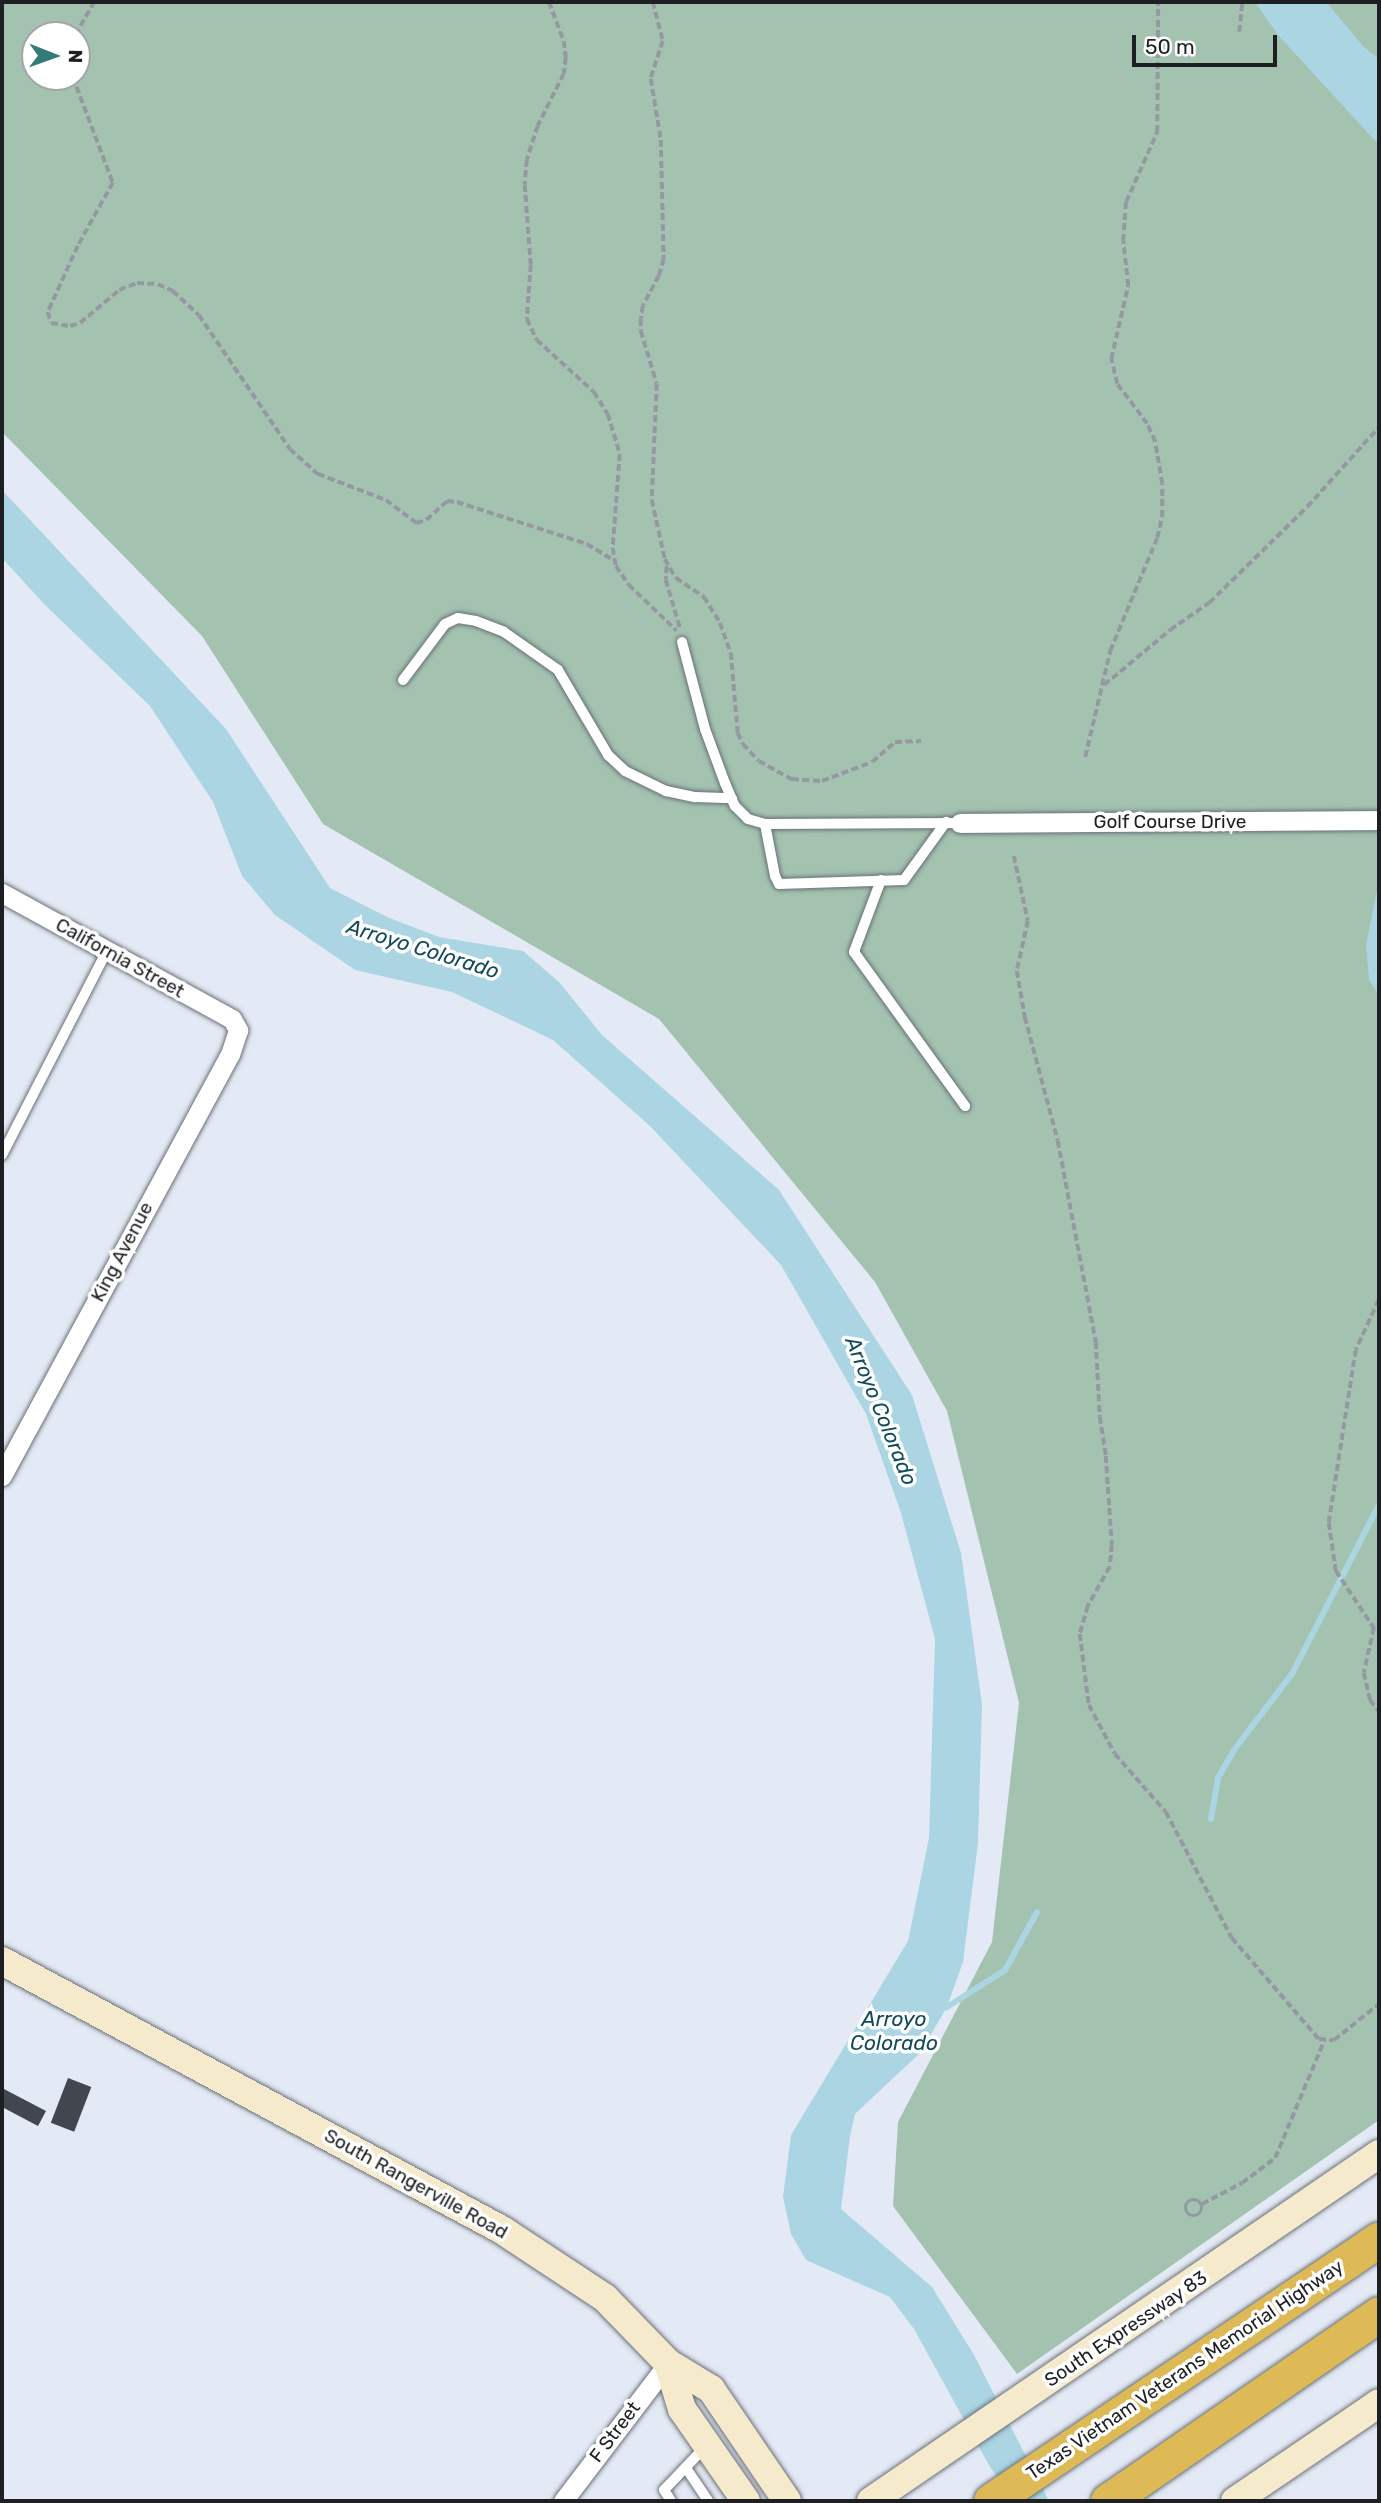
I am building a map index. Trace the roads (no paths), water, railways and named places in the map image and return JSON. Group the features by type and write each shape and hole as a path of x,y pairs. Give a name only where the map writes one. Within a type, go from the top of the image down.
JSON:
{"highway":[{"name":"Texas Vietnam Veterans Memorial Highway","path":"990,2501 1379,2239"},
{"path":"1108,2501 1379,2314"}],"main road":[{"name":"South Rangerville Road","path":"2,1961 502,2230 605,2298 667,2363 682,2409 746,2501"},
{"name":"South Expressway 83","path":"877,2498 1378,2155"},
{"path":"667,2363 711,2389 787,2501"},
{"path":"1235,2501 1379,2403"}],"street":[{"name":"Golf Course Drive","path":"953,823 1379,820"},
{"name":"California Street","path":"2,893 232,1019 235,1026"},
{"name":"King Avenue","path":"2,1476 230,1054 236,1042 235,1026"},
{"name":"F Street","path":"563,2501 667,2363"}],"lane":[{"path":"403,680 445,624 458,618 475,621 504,632 558,670 608,755 625,771 666,791 732,799"},
{"path":"682,642 705,729 732,799 748,819 765,824 953,823"},
{"path":"765,824 779,884 904,880 953,823"},
{"path":"881,880 854,952 965,1107"},
{"path":"2,1155 107,951"},
{"path":"671,2501 664,2490 707,2445"},
{"path":"686,2468 708,2501"}],"water":[{"path":"1255,2 1326,2 1364,47 1379,59 1379,145 1278,35"},
{"name":"Arroyo Colorado","path":"2,490 226,729 330,888 387,917 439,937 523,951 559,982 602,1035 779,1190 912,1395 961,1553 982,1704 978,1843 963,1962 947,2007 920,2053 855,2114 841,2209 932,2287 974,2355 1049,2501 1014,2501 990,2467 914,2329 890,2297 806,2260 791,2234 783,2197 791,2135 908,1941 929,1838 935,1639 901,1513 866,1414 781,1265 650,1126 553,1040 452,992 355,970 275,915 242,876 213,802 150,706 45,605 2,558"},
{"path":"1379,881 1379,995 1369,980 1366,945"}],"waterway":[{"path":"1211,1819 1218,1778 1234,1750 1292,1674 1379,1505"},
{"path":"941,2008 947,2007 1005,1970 1037,1912"}]}
